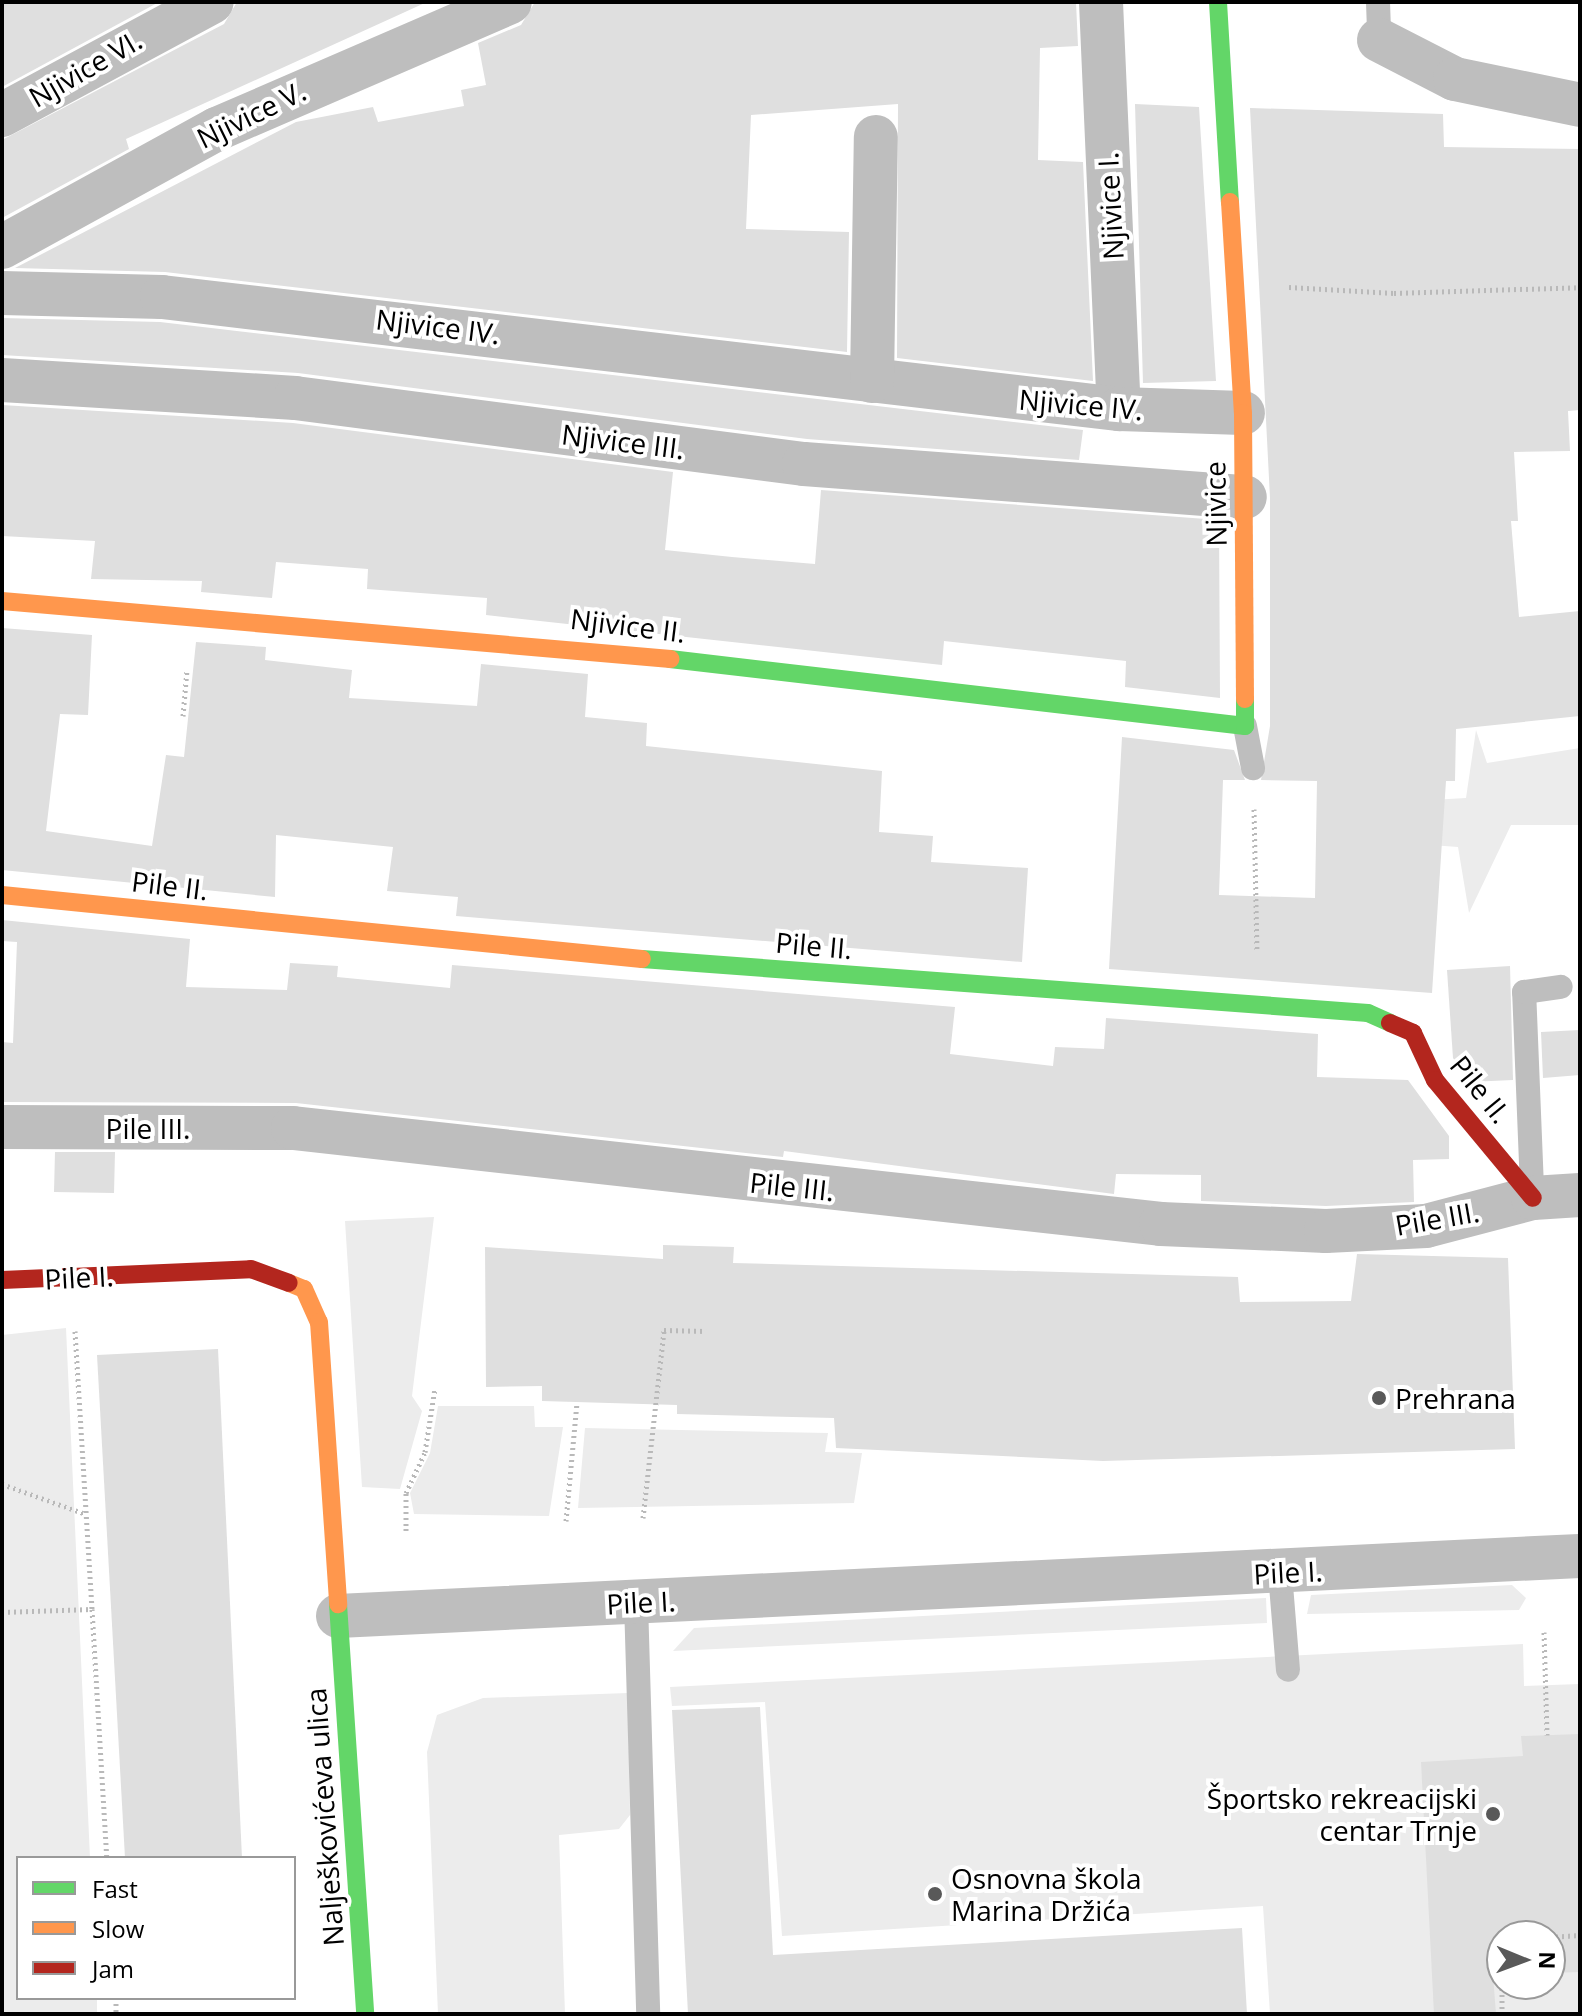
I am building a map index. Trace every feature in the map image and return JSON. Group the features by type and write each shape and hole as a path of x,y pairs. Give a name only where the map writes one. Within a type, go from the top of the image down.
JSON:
{"street":[{"name":"Njivice VI.","path":"2,115 212,2"},
{"name":"Njivice V.","path":"2,247 217,129 510,2"},
{"name":"Njivice I.","path":"1101,2 1119,409"},
{"name":"Njivice","path":"1218,2 1243,413 1245,726"},
{"path":"1378,21 1455,79 1580,105"},
{"path":"872,381 876,137"},
{"name":"Njivice IV.","path":"2,293 162,297 405,321 872,381 1119,409 1243,413"},
{"name":"Njivice III.","path":"2,380 295,398 804,464 1245,497"},
{"name":"Njivice II.","path":"2,601 551,645 1245,726"},
{"name":"Pile II.","path":"2,895 635,958 1368,1013 1402,1024 1435,1080 1533,1198"},
{"name":"Pile III.","path":"2,1127 293,1128 1161,1224 1326,1231 1426,1226 1533,1198 1580,1195"},
{"name":"Pile I.","path":"2,1280 251,1269 304,1289 319,1322 338,1616 1280,1573 1580,1556"},
{"name":"Nalješkovićeva ulica","path":"338,1616 365,2014"}],"lane":[{"name":"Njivice","path":"1245,726 1253,768"},
{"path":"1533,1198 1524,992 1561,987"},
{"path":"1280,1573 1288,1670"},
{"path":"636,1602 648,2014"}],"path":[{"path":"1234,284 1394,293 1580,287"},
{"path":"1253,768 1258,1005"},
{"path":"74,1315 107,1856"},
{"path":"643,1518 664,1330 706,1331"},
{"path":"406,1531 406,1493 425,1452 435,1388"},
{"path":"566,1521 577,1403"},
{"path":"2,1484 86,1514"},
{"path":"2,1612 92,1609"},
{"path":"1544,1632 1547,1735"}],"shaded area":[{"path":"1476,730 1487,763 1580,748 1580,825 1511,825 1469,913 1458,847 1322,837 1378,803 1466,798"},
{"path":"434,1217 412,1396 422,1411 400,1489 362,1487 345,1221"},
{"path":"66,1328 90,1856 16,1856 16,2000 97,2000 97,2014 2,2014 2,1335"},
{"path":"438,1406 534,1406 535,1427 563,1427 549,1516 414,1514 410,1493 430,1453"},
{"path":"585,1428 828,1433 825,1452 862,1453 854,1503 578,1508"},
{"path":"1512,1585 1526,1598 1519,1610 1307,1614 1311,1595"},
{"path":"1266,1598 1267,1623 673,1651 694,1628"},
{"path":"1523,1644 1524,1686 1580,1684 1580,2014 1270,2014 1263,1906 782,1936 765,1702 672,1706 670,1687"},
{"path":"628,1693 630,1815 619,1829 559,1835 565,2014 438,2014 427,1752 437,1715 483,1698"}],"building":[{"path":"2,2 159,2 2,87"},
{"path":"237,2 427,2 126,139 129,149 2,218 2,140 224,24"},
{"path":"535,2 1076,2 1078,46 1040,48 1038,160 1083,162 1093,381 897,358 898,104 751,115 746,229 849,232 847,352 165,272 15,268 296,122 373,107 378,122 464,106 461,90 486,85 478,43 521,25"},
{"path":"1135,104 1199,107 1216,381 1143,383"},
{"path":"1250,108 1443,114 1444,147 1580,149 1580,410 1568,411 1570,451 1514,452 1518,521 1511,521 1519,617 1580,611 1580,716 1456,729 1455,781 1446,781 1432,993 1109,969 1122,737 1234,750 1245,780 1223,780 1219,895 1315,898 1317,781 1261,780 1270,726 1270,498"},
{"path":"2,318 160,322 1083,430 1079,460 807,439 298,373 2,355"},
{"path":"2,405 293,423 673,472 665,550 732,557 815,564 821,490 1219,520 1220,698 1125,687 1126,661 944,641 942,665 486,615 487,598 367,589 368,569 276,562 272,598 201,592 202,581 91,579 95,541 2,536"},
{"path":"2,628 92,635 88,715 60,714 46,831 152,846 166,755 184,757 196,642 266,647 265,660 352,670 349,698 477,706 481,664 588,674 585,717 647,723 646,746 882,771 879,832 933,836 931,862 1028,868 1022,962 456,916 458,897 387,891 393,847 276,835 275,897 2,870"},
{"path":"2,920 190,939 186,987 287,990 290,963 338,966 337,977 450,988 452,965 955,1007 950,1054 1053,1066 1055,1047 1104,1049 1106,1018 1318,1034 1317,1077 1408,1080 1449,1136 1449,1159 1413,1160 1414,1202 1326,1206 1201,1201 1201,1175 1116,1174 1114,1194 784,1151 783,1157 296,1103 2,1102 2,1042 13,1043 17,942 2,941"},
{"path":"1510,966 1513,1080 1469,1082 1453,1058 1447,970"},
{"path":"1580,1030 1580,1075 1543,1078 1541,1032"},
{"path":"55,1152 115,1152 114,1193 54,1192"},
{"path":"663,1245 734,1247 733,1263 1238,1277 1240,1302 1351,1301 1357,1254 1508,1258 1515,1449 1103,1461 836,1448 834,1418 677,1414 677,1405 542,1401 542,1386 486,1387 485,1247 663,1259"},
{"path":"218,1349 242,1856 125,1856 97,1355"},
{"path":"760,1707 773,1955 1242,1928 1247,2014 688,2014 672,1710"},
{"path":"1580,1734 1580,1972 1566,1972 1566,1920 1486,1920 1486,2000 1495,2000 1496,2014 1434,2014 1421,1762 1523,1756 1521,1736"}],"traffic: fast":[{"path":"1218,2 1230,202"},
{"path":"670,659 1245,726 1245,699"},
{"path":"642,959 1368,1013 1390,1023"},
{"path":"338,1604 365,2014"}],"traffic: slow":[{"path":"1230,202 1243,413 1245,699"},
{"path":"2,601 670,659"},
{"path":"2,895 642,959"},
{"path":"289,1283 304,1289 319,1322 338,1604"}],"traffic: jam":[{"path":"1390,1023 1413,1033 1435,1080 1533,1198"},
{"path":"2,1280 251,1269 289,1283"}],"place":[{"name":"Prehrana","path":"1379,1398"},
{"name":"Športsko rekreacijski centar Trnje","path":"1493,1814"},
{"name":"Osnovna škola Marina Držića","path":"935,1894"}]}
